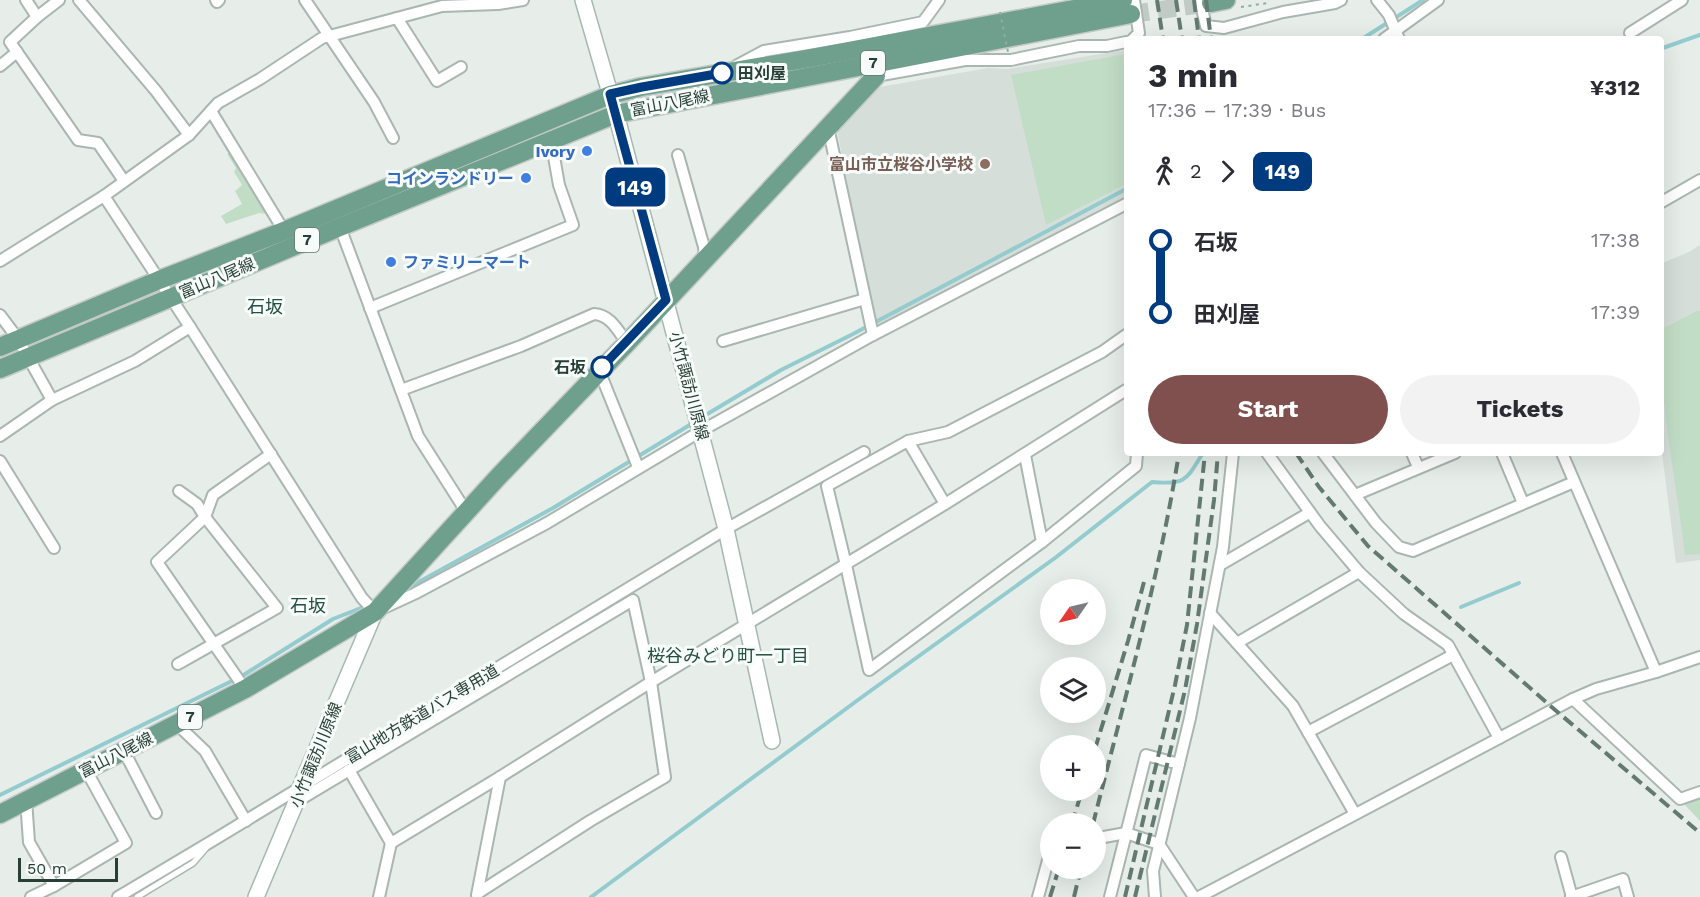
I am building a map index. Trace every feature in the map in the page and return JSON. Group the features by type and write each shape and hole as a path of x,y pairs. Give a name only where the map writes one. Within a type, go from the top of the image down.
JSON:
{"main road":[{"name":"小竹諏訪川原線","path":"583,0 701,431 726,530 772,741"},
{"name":"富山八尾線","path":"0,347 610,94 1129,5"},
{"name":"富山八尾線","path":"0,369 340,226 616,114 1129,5"},
{"name":"富山八尾線","path":"0,812 245,689 375,612 499,476 627,343 876,76"},
{"name":"小竹諏訪川原線","path":"256,897 375,612"}],"street":[{"path":"26,0 37,17"},
{"path":"59,0 10,42 78,140 98,143 124,181"},
{"path":"79,0 156,90 189,135"},
{"path":"305,0 374,102 393,138"},
{"path":"0,261 104,196 189,135 218,102 260,79 322,38 448,3 498,4 523,0"},
{"path":"722,73 764,51 850,37 923,21 939,0"},
{"path":"1219,3 1206,26 1224,28 1283,12 1341,0"},
{"path":"1377,0 1389,15 1397,32 1438,0"},
{"path":"1630,33 1682,0"},
{"path":"1129,5 1139,33 1136,36"},
{"path":"397,18 437,81 461,67"},
{"path":"876,76 965,60 1011,60 1079,46 1107,46 1124,42"},
{"path":"0,66 17,52"},
{"path":"211,111 284,231"},
{"path":"828,127 873,335"},
{"path":"370,308 573,225 559,185 551,140"},
{"path":"678,155 704,247 705,258"},
{"path":"1664,201 1700,180"},
{"path":"104,196 171,297 362,598 375,612 414,594 526,534 701,431 873,335 1124,205"},
{"path":"340,226 418,436 467,513"},
{"path":"723,341 865,299"},
{"path":"401,390 521,346 594,314 602,315 610,320 627,343"},
{"path":"0,315 18,339 52,400"},
{"path":"0,436 52,400 135,361 190,327"},
{"path":"1124,336 1102,352 948,432 908,441 826,486 846,565 868,670 1042,542 1136,466 1137,456"},
{"path":"599,370 638,468"},
{"path":"392,843 651,682 945,504 1124,391"},
{"path":"908,441 945,504"},
{"name":"富山地方鉄道バス専用道","path":"118,897 246,821 298,795 726,530 864,452"},
{"path":"245,689 157,562 205,517 213,495 271,454"},
{"path":"1024,454 1042,542"},
{"path":"1155,897 1153,871 1190,717 1220,565 1233,456"},
{"path":"1269,456 1310,513 1359,572 1404,614 1448,645 1499,738"},
{"path":"1325,456 1376,523 1399,547 1413,551 1574,482"},
{"path":"1413,456 1418,467"},
{"path":"1354,495 1447,456"},
{"path":"1503,456 1523,503"},
{"path":"1563,456 1656,672"},
{"path":"0,461 54,548"},
{"path":"178,664 277,608 197,504 179,491"},
{"path":"1220,565 1310,513"},
{"path":"1237,643 1359,572"},
{"path":"298,795 349,770 633,600 651,682 664,777 590,821 477,895"},
{"path":"1210,613 1293,706 1355,814"},
{"path":"1308,732 1453,655"},
{"path":"1106,837 1126,833 1159,843 1196,897 1573,699 1596,689 1700,657"},
{"path":"1573,699 1680,799 1700,792"},
{"path":"179,723 205,751 246,821"},
{"path":"124,751 156,813"},
{"path":"1110,897 1146,755 1179,764"},
{"path":"31,897 54,886 126,843 86,770"},
{"path":"349,770 392,843 379,897"},
{"path":"477,895 500,777"},
{"path":"26,800 29,842 54,886"},
{"path":"1561,857 1572,897 1623,879 1628,897"},
{"path":"1038,897 1043,879"}],"lane":[{"path":"137,897 193,863 212,842"}],"path":[{"path":"1219,3 1271,2"},
{"path":"1000,12 1008,52"}],"shaded area":[{"name":"富山市立桜谷小学校","path":"1124,50 1124,200 881,326 872,318 837,129 874,88 988,68 1007,69"},
{"path":"1700,245 1700,560 1676,563 1662,456 1664,262"}],"green space":[{"path":"1124,54 1124,185 1046,225 1011,75"},
{"path":"234,149 272,215 259,213 226,224 221,216 242,204 235,191 242,185 234,172 236,168 227,154"},
{"path":"1700,311 1700,554 1685,555 1664,396 1664,328"},
{"path":"1700,799 1700,821 1684,804"}],"waterway":[{"path":"1367,36 1423,0"},
{"path":"1664,48 1700,35"},
{"path":"699,419 781,370 1124,190"},
{"path":"406,589 553,508 693,423"},
{"path":"591,897 1055,558 1152,482 1172,483 1184,479 1201,456"},
{"path":"1461,607 1519,583"},
{"path":"0,795 242,676 333,619 366,606"}],"tunnel":[{"path":"1131,14 1211,3"}],"railway":[{"path":"1157,0 1163,36"},
{"path":"1176,0 1182,36"},
{"path":"1194,0 1199,36"},
{"path":"1206,0 1211,36"},
{"path":"1096,813 1151,593 1178,456"},
{"path":"1125,897 1187,625 1205,456"},
{"path":"1135,897 1185,690 1197,624 1218,456"},
{"path":"1298,456 1319,487 1368,546 1700,833"},
{"path":"1099,735 1144,582"},
{"path":"1075,813 1079,801"},
{"path":"1050,897 1056,879"},
{"path":"1074,897 1078,879"}],"bus line":[{"name":"149","path":"602,367 666,300 610,94 722,73"}],"place":[{"name":"田刈屋","path":"722,73"},
{"name":"Ivory","path":"587,151"},
{"name":"富山市立桜谷小学校","path":"985,164"},
{"name":"コインランドリー","path":"526,178"},
{"name":"ファミリーマート","path":"391,262"},
{"name":"石坂","path":"602,367"}],"district":[{"name":"石坂","path":"265,306"},
{"name":"石坂","path":"308,605"},
{"name":"桜谷みどり町一丁目","path":"728,655"}]}
